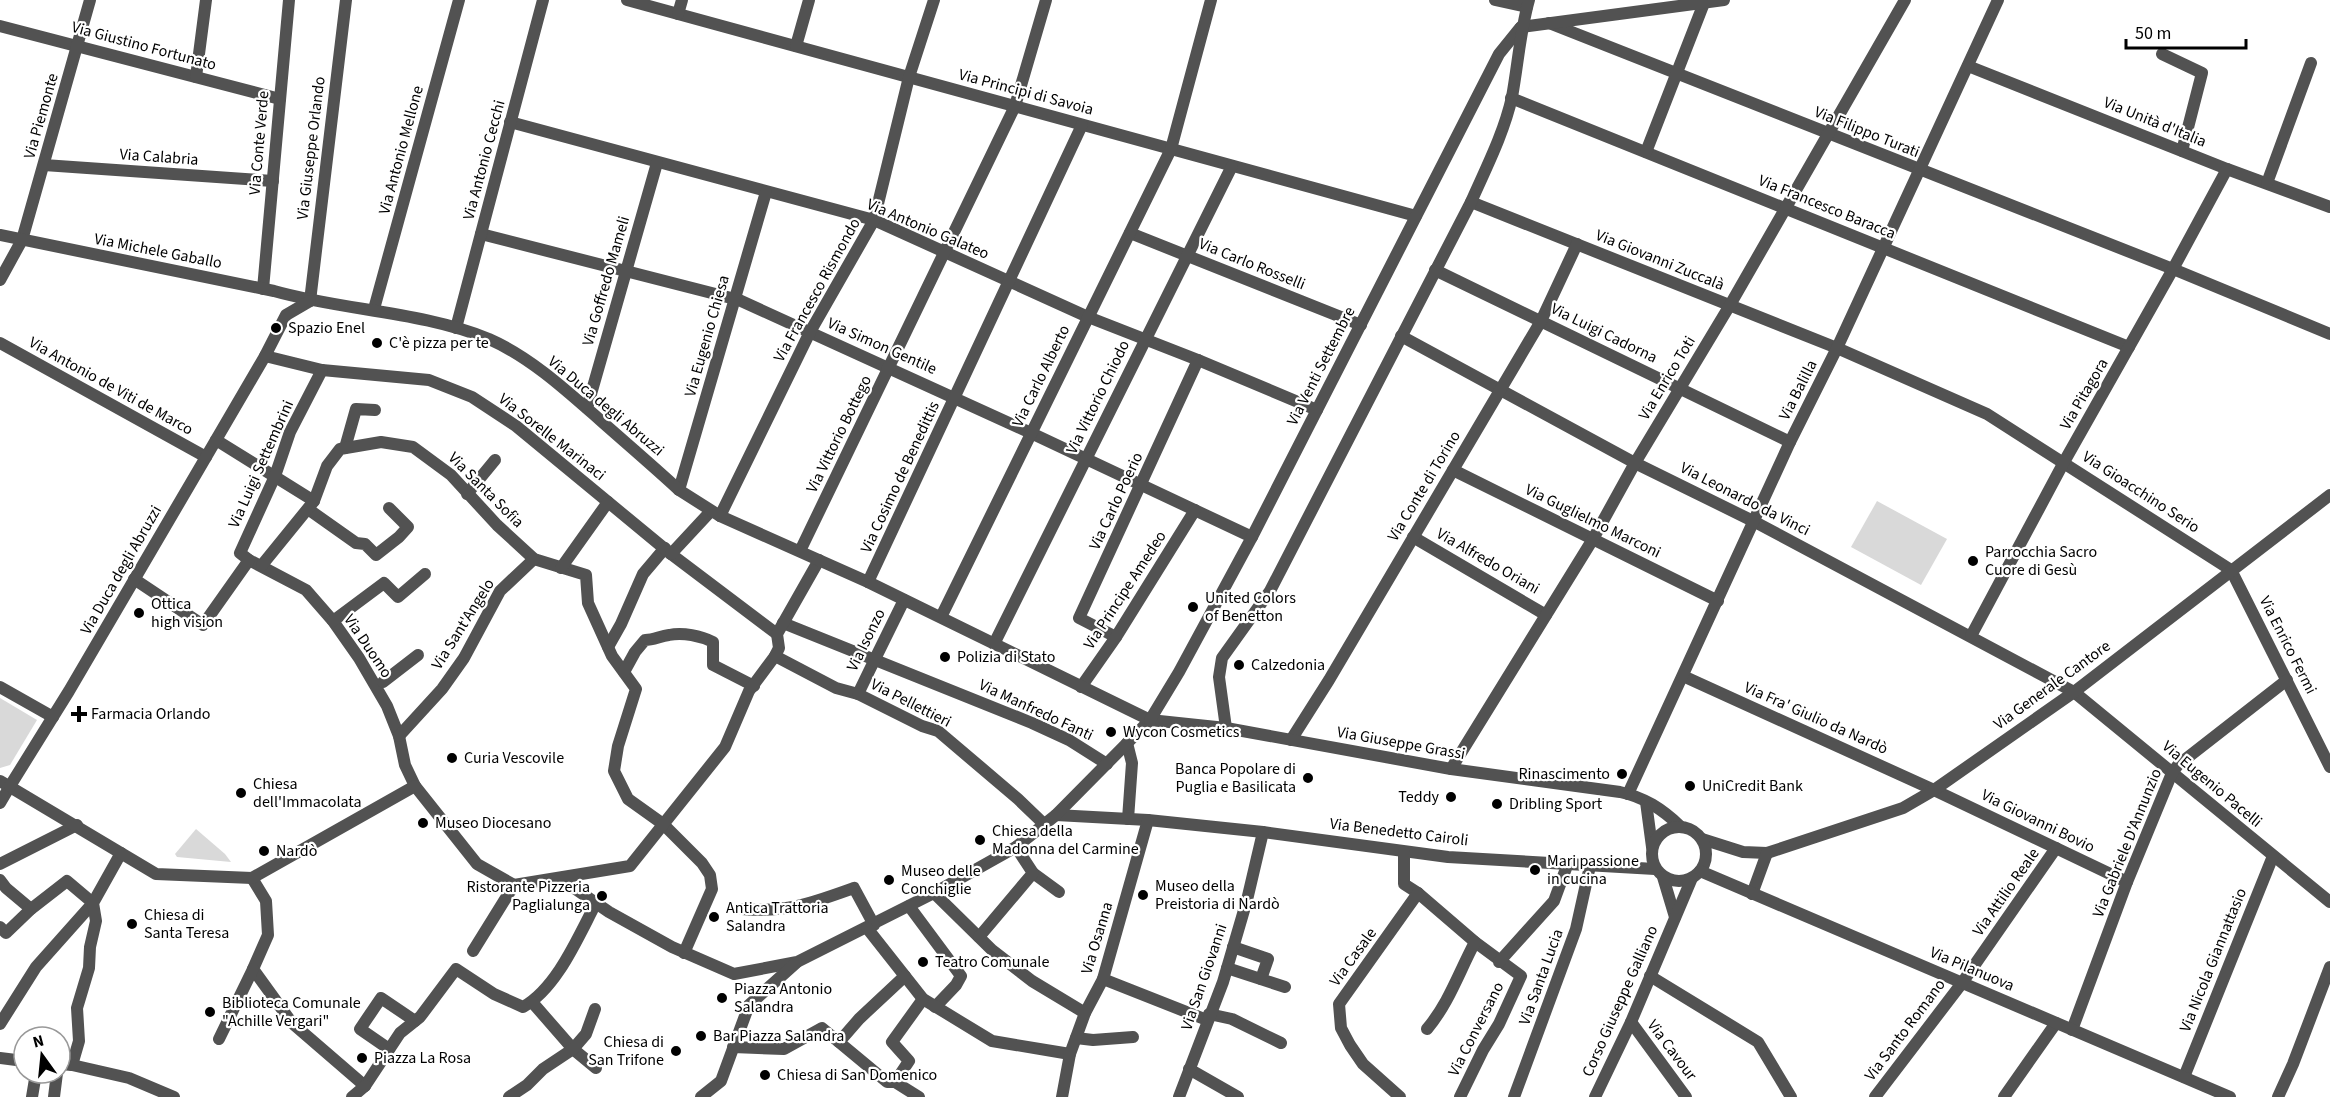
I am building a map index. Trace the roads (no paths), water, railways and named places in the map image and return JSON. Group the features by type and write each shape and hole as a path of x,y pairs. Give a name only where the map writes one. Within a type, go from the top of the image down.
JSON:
{"street":[{"name":"Via Piemonte","path":"0,279 22,240 90,0"},
{"path":"196,77 206,0"},
{"name":"Via Conte Verde","path":"263,289 290,0"},
{"name":"Via Giuseppe Orlando","path":"310,301 346,0"},
{"name":"Via Antonio Mellone","path":"374,309 459,0"},
{"name":"Via Antonio Cecchi","path":"456,328 543,0"},
{"name":"Via Principi di Savoia","path":"627,0 1416,216"},
{"path":"678,14 682,0"},
{"path":"796,46 808,0"},
{"name":"Via Francesco Rismondo","path":"608,647 643,574 715,513 810,332 874,220 909,77 934,0"},
{"name":"Via Vittorio Bottego","path":"800,551 1015,106 1046,0"},
{"name":"Via Carlo Alberto","path":"941,617 1171,149 1211,0"},
{"path":"1495,0 1528,4"},
{"path":"1521,27 1724,0"},
{"name":"Via Enrico Toti","path":"1451,769 1593,539 1905,0"},
{"name":"Via Balilla","path":"1628,794 1790,442 1837,348 1998,0"},
{"path":"1646,152 1704,3"},
{"name":"Via Venti Settembre","path":"1226,728 1219,677 1222,658 1270,591 1471,201 1496,145 1511,98 1521,27 1528,4"},
{"name":"Via Filippo Turati","path":"1549,22 2173,269 2330,334"},
{"name":"Via Giustino Fortunato","path":"0,26 280,99"},
{"name":"Via Venti Settembre","path":"797,962 934,893 1016,848 1056,815 1150,720 1179,672 1252,537 1499,54 1521,27"},
{"path":"2162,54 2202,73 2182,151"},
{"path":"2267,183 2311,63"},
{"name":"Via Unità d'Italia","path":"1968,66 2227,169 2330,207"},
{"name":"Via Francesco Baracca","path":"1511,98 2129,347"},
{"name":"Via Antonio Galateo","path":"510,122 874,220 945,251 1009,283 1317,410"},
{"name":"Via Cosimo de Benedittis","path":"868,582 1082,125"},
{"name":"Via Goffredo Mameli","path":"587,408 657,163"},
{"name":"Via Calabria","path":"44,165 273,181"},
{"name":"Via Vittorio Chiodo","path":"994,644 1232,166"},
{"name":"Via Pitagora","path":"1971,636 2064,462 2227,169"},
{"name":"Via Eugenio Chiesa","path":"679,490 766,192"},
{"name":"Via Giovanni Zuccalà","path":"1471,201 1837,348"},
{"name":"Via Carlo Rosselli","path":"1130,233 1361,325"},
{"name":"Via Simon Gentile","path":"481,234 735,298 889,367 1252,537"},
{"name":"Via Michele Gaballo","path":"0,235 263,289 310,301"},
{"name":"Via Conte di Torino","path":"1291,740 1329,680 1541,321 1577,244"},
{"name":"Via Luigi Cadorna","path":"1435,270 1790,442"},
{"name":"Via Duca degli Abruzzi","path":"0,803 5,783 69,691 265,356 286,315 310,301 374,309 456,328 490,340 559,384 679,490 715,513 868,582 1150,720"},
{"name":"Via Leonardo da Vinci","path":"1401,336 1635,463 1755,522 2074,692"},
{"name":"Via Antonio de Viti de Marco","path":"0,343 206,457"},
{"name":"Via Gioacchino Serio","path":"1837,348 1986,414 2231,570"},
{"name":"Via Sorelle Marinaci","path":"265,356 322,370 429,380 472,397 516,426 668,551 780,628"},
{"name":"Via Carlo Poerio","path":"1116,637 1079,618 1198,360"},
{"name":"Via Luigi Settembrini","path":"249,560 240,553 274,476 290,432 322,370"},
{"path":"262,565 311,505 327,466 340,449 345,448 356,409 375,410"},
{"path":"216,440 274,476 356,543 365,544 376,555 408,527 389,508"},
{"name":"Via Santa Sofia","path":"345,448 381,442 413,447 452,475 467,494 534,559"},
{"path":"467,494 495,460"},
{"name":"Via Guglielmo Marconi","path":"1454,470 1718,601"},
{"name":"Via Generale Cantore","path":"1767,853 1903,808 1934,790 2074,692 2330,495"},
{"path":"561,568 608,502"},
{"name":"Via Principe Amedeo","path":"1082,687 1195,510"},
{"name":"Via Alfredo Oriani","path":"1413,537 1546,615"},
{"path":"534,559 586,576 588,603 608,647 636,689 618,746 614,771 628,799 663,824 702,863 710,875 712,889 685,950"},
{"name":"Via Sant'Angelo","path":"399,736 442,689 464,658 500,591 534,559"},
{"path":"134,579 203,626 249,560"},
{"name":"Via Duomo","path":"249,560 306,590 333,621 380,685 399,736 405,765 415,786 477,864 514,885"},
{"path":"473,951 514,885 630,867 725,747 754,686 779,648 780,628 819,560"},
{"name":"Via Enrico Fermi","path":"2231,570 2330,767"},
{"path":"333,621 384,583 398,597 425,574"},
{"name":"Via Isonzo","path":"858,694 904,600"},
{"name":"Via Manfredo Fanti","path":"780,628 968,696 1069,740 1107,764"},
{"path":"624,672 645,640 654,640 670,634 702,636 713,642 713,665 754,686"},
{"path":"380,685 418,654"},
{"name":"Via Pellettieri","path":"775,656 836,688 858,694 922,726 938,731 1044,824"},
{"name":"Via Fra' Giulio da Nardò","path":"1683,676 1934,790"},
{"name":"Via Gabriele D'Annunzio","path":"2072,1030 2127,882 2172,773 2178,765 2287,680"},
{"path":"0,687 53,717"},
{"name":"Via Eugenio Pacelli","path":"2074,692 2330,902"},
{"name":"Via Giuseppe Grassi","path":"1150,720 1226,728 1451,769 1628,794 1666,812 1680,826"},
{"path":"1127,743 1132,763 1128,819"},
{"path":"5,783 156,874 252,878 415,786"},
{"name":"Via Giovanni Bovio","path":"1934,790 2127,882"},
{"path":"1646,802 1652,862 1655,871 1677,882 1696,874 1706,855 1702,839"},
{"name":"Via Benedetto Cairoli","path":"1056,815 1148,820 1263,832 1404,852 1655,871"},
{"name":"Via Osanna","path":"1062,1097 1070,1054 1085,1014 1103,979 1148,820"},
{"path":"0,864 77,825"},
{"path":"1652,847 1662,832 1680,826 1688,828 1702,839 1743,852 1767,853 1752,894"},
{"name":"Via San Giovanni","path":"1179,1097 1227,968 1247,900 1263,832"},
{"path":"1016,848 1033,873 1059,892"},
{"name":"Via Attilio Reale","path":"1962,983 2056,848"},
{"path":"1404,852 1404,884 1418,893 1499,962 1554,901 1568,863"},
{"path":"0,1024 36,967 93,903 121,853"},
{"name":"Via Nicola Giannattasio","path":"2184,1077 2273,856"},
{"name":"Via Santa Lucia","path":"1514,1097 1576,929 1590,866"},
{"name":"Corso Giuseppe Galliano","path":"1655,871 1675,918"},
{"path":"979,937 1033,873"},
{"name":"Via Pilanuova","path":"1696,874 1752,894 2230,1097"},
{"name":"Corso Giuseppe Galliano","path":"1595,1097 1631,1022 1696,874"},
{"path":"219,1039 254,969 268,935 266,901 252,878"},
{"path":"561,879 596,903 661,941 734,974 797,962"},
{"path":"0,880 31,909"},
{"path":"0,927 6,933 31,909 67,881 93,903 96,921 87,977 77,1008 79,1041 72,1053"},
{"path":"742,909 762,911 802,907 854,888 870,926 884,949 923,999 992,1041 1070,1054"},
{"path":"934,893 992,950 1032,981 1085,1014"},
{"name":"Via Casale","path":"1400,1097 1363,1064 1350,1046 1341,1028 1339,1004 1418,893"},
{"path":"352,1097 365,1086 400,1032 418,1019 456,969 494,994 523,1007 532,1002 559,971 596,903"},
{"path":"909,906 961,976 956,985 935,1007"},
{"path":"1427,1029 1449,997 1459,970 1475,942"},
{"path":"1233,947 1268,959 1261,979"},
{"path":"701,1097 721,1081 749,1005 797,962"},
{"name":"Via Conversano","path":"1460,1097 1483,1050 1499,1024 1521,976 1499,962"},
{"path":"2278,1097 2330,967"},
{"path":"1227,968 1285,987"},
{"path":"254,969 292,1023 365,1086"},
{"path":"839,1042 859,1019 905,976"},
{"path":"1650,976 1758,1042 1791,1097"},
{"path":"1103,979 1208,1017 1232,1019 1281,1043"},
{"name":"Via Santo Romano","path":"1875,1097 1962,983"},
{"path":"389,1049 360,1029 381,998 418,1019"},
{"path":"895,1082 909,1061 892,1042 923,999"},
{"path":"532,1002 573,1049 596,1068"},
{"path":"509,1097 527,1085 543,1069 573,1049 586,1034 596,1009"},
{"name":"Via Cavour","path":"1631,1022 1686,1097"},
{"path":"2004,1097 2056,1023"},
{"path":"733,1047 785,1048 822,1028 887,1082 895,1082 919,1097"},
{"path":"1076,1038 1093,1041 1133,1037"},
{"path":"72,1065 129,1078 174,1097"},
{"path":"1189,1069 1238,1097"}],"place":[{"name":"Spazio Enel","path":"276,328"},
{"name":"C'è pizza per te","path":"377,343"},
{"name":"Parrocchia Sacro Cuore di Gesù","path":"1973,561"},
{"name":"United Colors of Benetton","path":"1193,607"},
{"name":"Ottica high vision","path":"139,613"},
{"name":"Polizia di Stato","path":"945,657"},
{"name":"Calzedonia","path":"1239,665"},
{"name":"Farmacia Orlando","path":"79,714"},
{"name":"Wycon Cosmetics","path":"1111,732"},
{"name":"Curia Vescovile","path":"452,758"},
{"name":"Rinascimento","path":"1622,774"},
{"name":"Banca Popolare di Puglia e Basilicata","path":"1308,778"},
{"name":"UniCredit Bank","path":"1690,786"},
{"name":"Chiesa dell'Immacolata","path":"241,793"},
{"name":"Teddy","path":"1451,797"},
{"name":"Dribling Sport","path":"1497,804"},
{"name":"Museo Diocesano","path":"423,823"},
{"name":"Chiesa della Madonna del Carmine","path":"980,840"},
{"name":"Nardò","path":"264,851"},
{"name":"Mari passione in cucina","path":"1535,870"},
{"name":"Museo delle Conchiglie","path":"889,880"},
{"name":"Museo della Preistoria di Nardò","path":"1143,895"},
{"name":"Ristorante Pizzeria Paglialunga","path":"602,896"},
{"name":"Antica Trattoria Salandra","path":"714,917"},
{"name":"Chiesa di Santa Teresa","path":"132,924"},
{"name":"Teatro Comunale","path":"923,962"},
{"name":"Piazza Antonio Salandra","path":"722,998"},
{"name":"Biblioteca Comunale \"Achille Vergari\"","path":"210,1012"},
{"name":"Bar Piazza Salandra","path":"701,1036"},
{"name":"Chiesa di San Trifone","path":"676,1051"},
{"name":"Piazza La Rosa","path":"362,1058"},
{"name":"Chiesa di San Domenico","path":"765,1075"}]}
